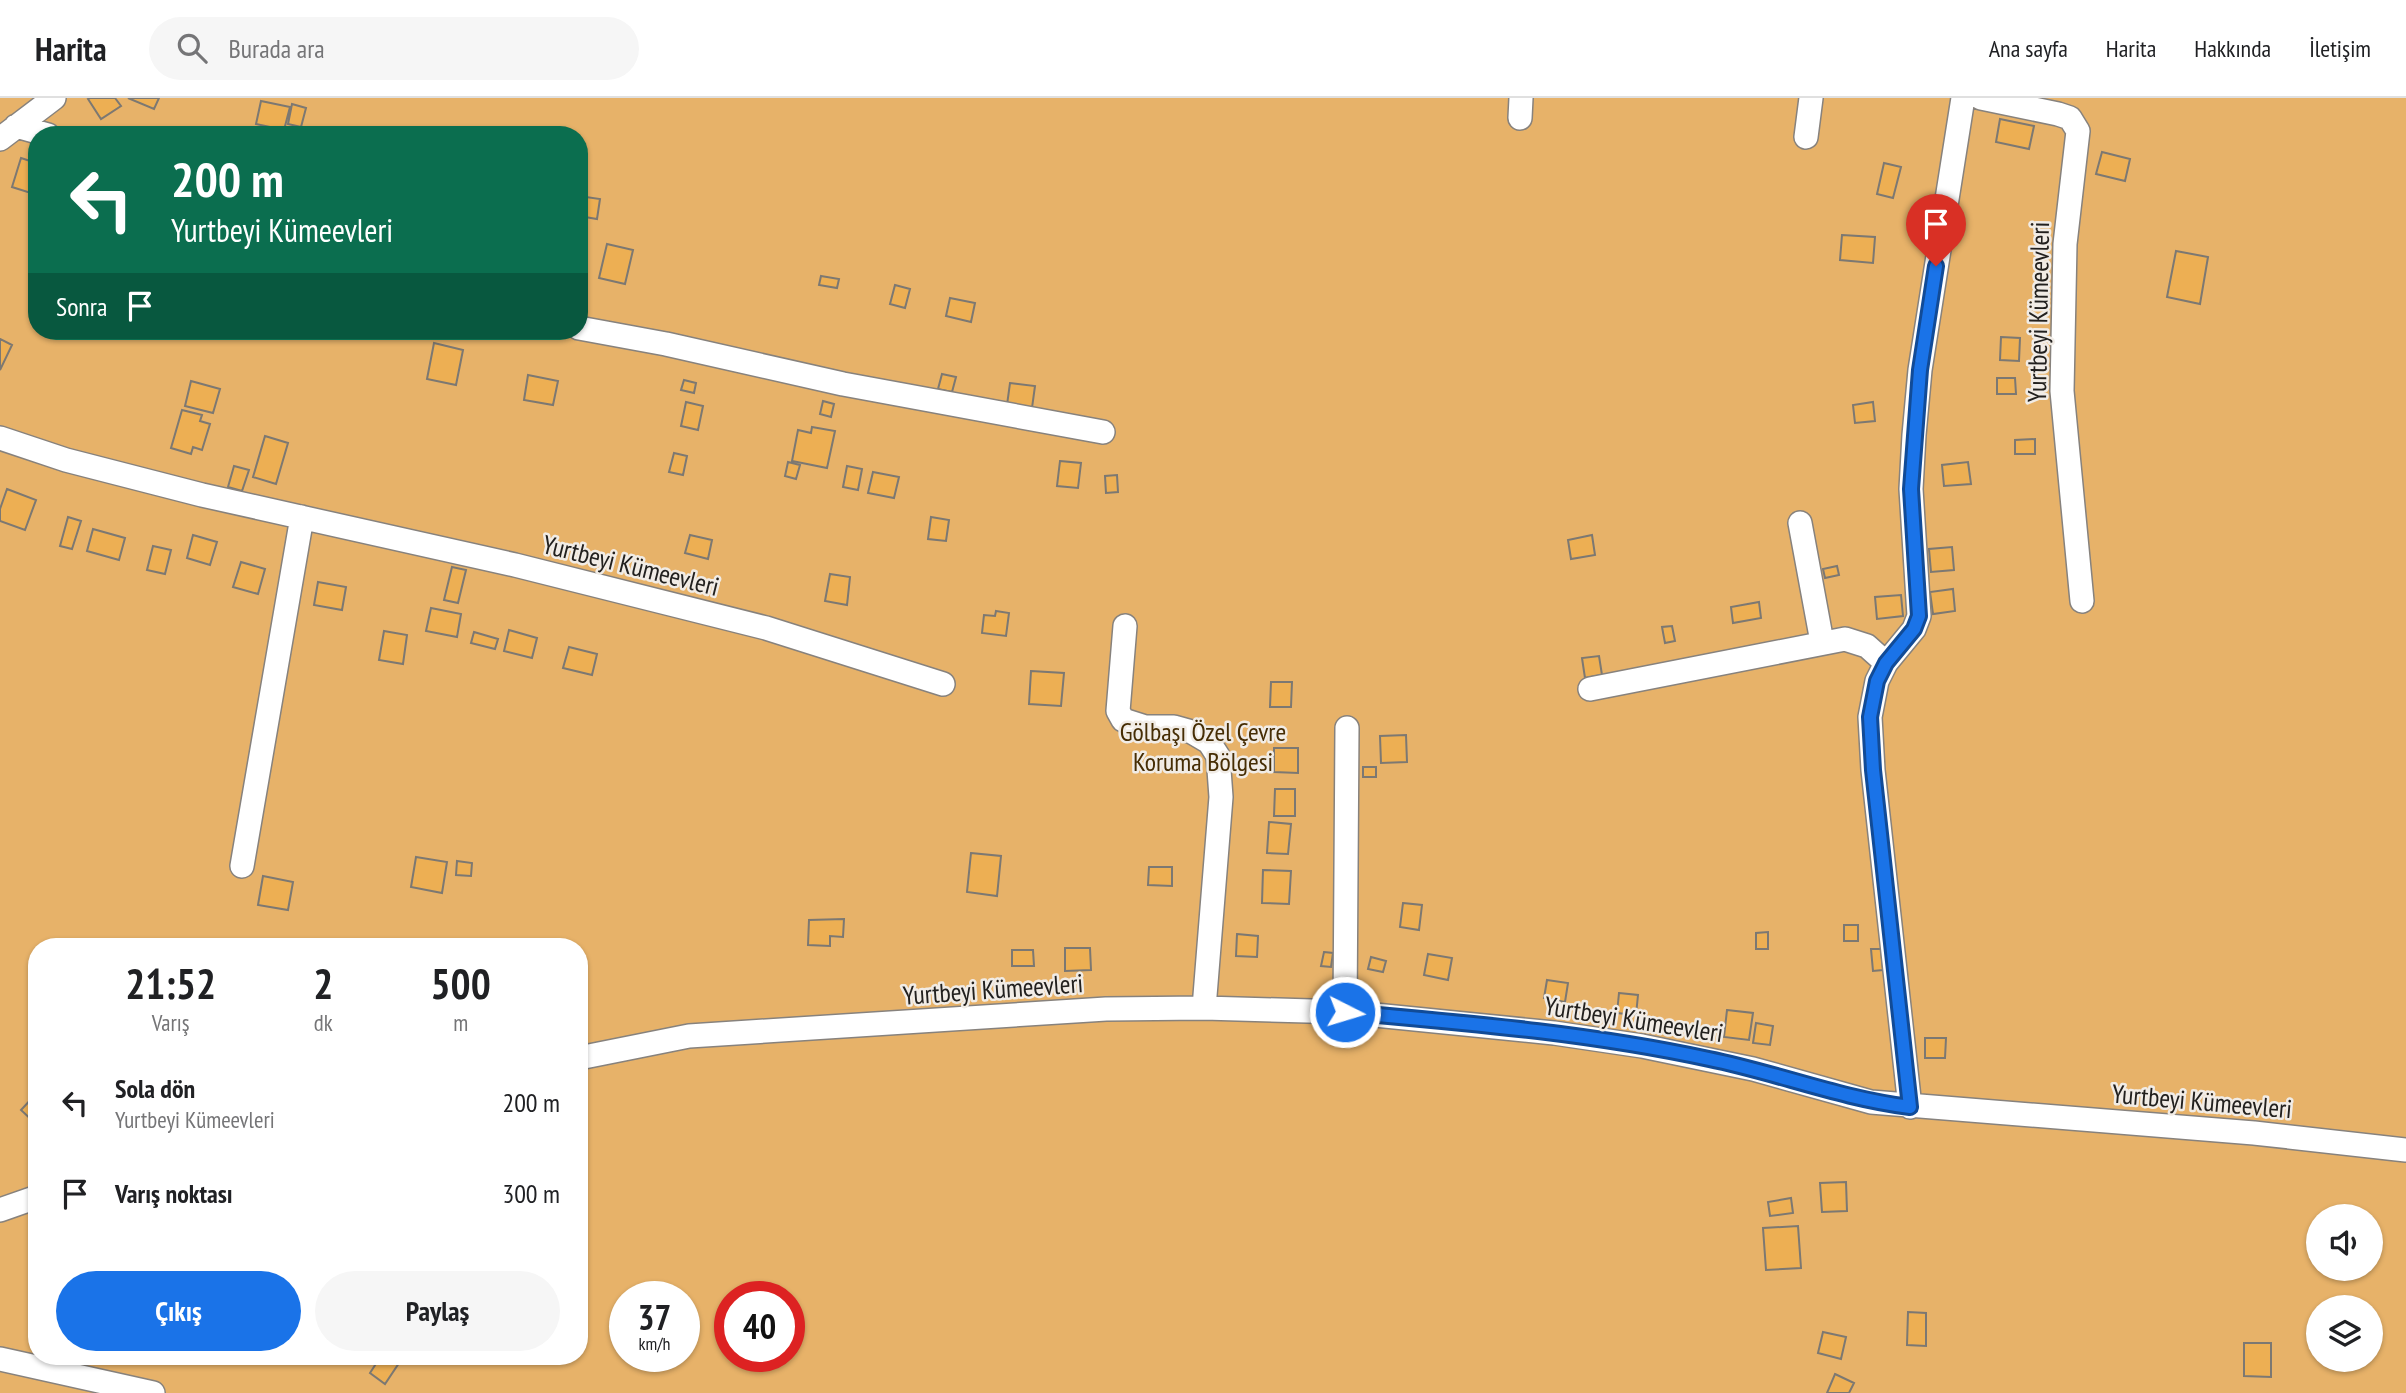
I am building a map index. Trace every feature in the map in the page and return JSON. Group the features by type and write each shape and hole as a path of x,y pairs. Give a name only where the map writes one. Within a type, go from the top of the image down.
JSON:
{"street":[{"path":"8,132 54,98"},
{"path":"1806,137 1811,98"},
{"path":"1910,1107 1871,730 1873,699 1886,663 1905,643 1919,616 1911,489 1914,435 1920,370 1962,98"},
{"name":"Yurtbeyi Kümeevleri","path":"1981,98 2059,114 2070,118 2078,131 2065,244 2062,391 2082,601"},
{"path":"8,132 28,134"},
{"path":"588,330 666,344 842,384 1103,432"},
{"name":"Yurtbeyi Kümeevleri","path":"0,438 66,460 202,495 515,565 766,628 943,684"},
{"path":"242,866 302,517"},
{"path":"1800,523 1822,642"},
{"path":"1125,626 1118,711 1123,720 1145,727 1174,727 1192,732 1209,742 1218,756 1221,797 1204,1007"},
{"path":"1590,689 1822,642 1854,640 1867,646 1886,663"},
{"path":"1345,1012 1347,728"},
{"name":"Yurtbeyi Kümeevleri","path":"588,1056 689,1036 1107,1009 1204,1007 1345,1012 1554,1033 1642,1046 1753,1069 1851,1098 1910,1107 2254,1133 2406,1150"},
{"path":"0,1210 28,1200"},
{"path":"0,1359 153,1393"}],"green space":[{"name":"Gölbaşı Özel Çevre Koruma Bölgesi","path":"0,98 2406,98 2406,1393 0,1393"}],"building":[{"path":"115,98 121,106 101,119 88,99"},
{"path":"128,98 159,98 154,109"},
{"path":"261,101 290,107 285,126 256,124"},
{"path":"292,104 306,108 301,126 288,124"},
{"path":"2000,119 2034,126 2029,149 1996,142"},
{"path":"2102,152 2130,159 2125,181 2096,174"},
{"path":"21,158 28,160 28,192 12,187"},
{"path":"1884,163 1901,167 1893,198 1877,194"},
{"path":"588,197 600,199 597,219 588,218"},
{"path":"1842,235 1875,237 1873,263 1840,260"},
{"path":"607,244 633,250 625,284 599,278"},
{"path":"2176,251 2208,257 2200,304 2167,297"},
{"path":"821,276 839,279 837,288 819,285"},
{"path":"895,285 910,289 905,308 890,304"},
{"path":"950,298 975,303 971,322 946,316"},
{"path":"2001,337 2020,338 2019,361 2000,360"},
{"path":"0,339 12,345 0,370"},
{"path":"434,343 463,350 456,385 427,379"},
{"path":"942,374 956,377 952,392 938,389"},
{"path":"528,375 558,381 553,405 524,400"},
{"path":"1997,378 2015,378 2016,394 1997,394"},
{"path":"684,380 696,383 694,393 681,390"},
{"path":"191,381 220,389 213,413 185,406"},
{"path":"1010,383 1035,386 1032,408 1007,405"},
{"path":"823,401 834,404 831,417 820,414"},
{"path":"686,402 703,406 698,430 681,426"},
{"path":"1873,402 1875,421 1855,423 1853,405"},
{"path":"182,410 202,415 200,421 210,424 202,450 193,447 191,454 171,448"},
{"path":"812,427 835,431 827,468 792,461 798,430 811,433"},
{"path":"265,436 288,443 276,484 253,477"},
{"path":"2035,439 2035,454 2015,454 2015,440"},
{"path":"674,453 687,456 683,475 669,472"},
{"path":"1060,461 1081,463 1078,488 1057,486"},
{"path":"788,462 800,465 796,479 785,476"},
{"path":"1968,462 1971,484 1944,486 1942,465"},
{"path":"234,466 249,470 242,491 228,487"},
{"path":"847,466 862,469 858,490 843,487"},
{"path":"873,472 899,477 894,498 868,493"},
{"path":"1117,475 1118,492 1106,493 1105,476"},
{"path":"7,489 36,500 25,530 0,521 0,509"},
{"path":"68,517 81,521 72,549 60,546"},
{"path":"931,517 949,520 946,541 928,539"},
{"path":"93,529 125,538 119,560 87,551"},
{"path":"193,535 217,542 210,565 187,558"},
{"path":"690,535 712,540 708,559 685,553"},
{"path":"1592,535 1595,555 1571,559 1568,540"},
{"path":"153,546 171,550 165,574 147,570"},
{"path":"1952,547 1954,570 1931,572 1929,549"},
{"path":"241,562 265,569 258,594 233,587"},
{"path":"1837,566 1839,575 1825,578 1823,569"},
{"path":"452,567 466,570 458,603 444,600"},
{"path":"830,574 850,577 847,605 825,601"},
{"path":"318,582 346,587 342,610 314,605"},
{"path":"1953,589 1955,611 1933,614 1930,592"},
{"path":"1901,595 1903,616 1877,619 1875,597"},
{"path":"1759,602 1761,618 1733,623 1731,607"},
{"path":"431,608 461,614 457,637 426,631"},
{"path":"996,611 1009,613 1006,636 982,633 984,615 995,616"},
{"path":"1672,626 1675,641 1665,643 1662,627"},
{"path":"509,630 537,638 532,658 504,651"},
{"path":"384,631 407,635 403,664 379,660"},
{"path":"474,632 498,639 495,649 471,643"},
{"path":"569,647 597,654 592,675 563,668"},
{"path":"1599,656 1602,675 1585,678 1582,658"},
{"path":"1031,671 1064,673 1061,706 1029,704"},
{"path":"1271,682 1292,682 1291,707 1270,707"},
{"path":"1406,735 1407,762 1381,763 1380,736"},
{"path":"1274,748 1298,748 1298,773 1274,772"},
{"path":"1363,767 1376,767 1376,777 1363,777"},
{"path":"1275,789 1295,789 1295,816 1274,816"},
{"path":"1269,822 1291,824 1288,854 1267,853"},
{"path":"971,853 1001,856 997,896 967,892"},
{"path":"416,857 447,862 442,893 411,887"},
{"path":"457,861 472,863 471,876 456,875"},
{"path":"1149,867 1172,867 1172,886 1148,885"},
{"path":"1263,870 1291,871 1289,904 1262,903"},
{"path":"263,876 293,882 288,910 258,905"},
{"path":"1403,903 1422,905 1419,930 1400,927"},
{"path":"844,919 843,937 830,936 830,946 808,945 809,920"},
{"path":"1844,925 1858,925 1858,941 1844,941"},
{"path":"1768,932 1768,949 1756,949 1756,933"},
{"path":"1237,934 1258,936 1257,957 1236,956"},
{"path":"1065,948 1090,948 1091,970 1065,971"},
{"path":"1871,949 1881,949 1883,970 1873,971"},
{"path":"1012,950 1033,950 1034,966 1012,966"},
{"path":"1324,952 1333,953 1331,967 1321,966"},
{"path":"1428,954 1452,958 1448,980 1424,975"},
{"path":"1371,957 1386,961 1383,972 1368,969"},
{"path":"1547,980 1568,983 1565,1002 1544,998"},
{"path":"1619,993 1638,995 1636,1015 1617,1013"},
{"path":"1727,1010 1753,1013 1749,1040 1724,1037"},
{"path":"1756,1023 1773,1026 1770,1045 1753,1043"},
{"path":"1925,1038 1946,1038 1945,1058 1925,1058"},
{"path":"28,1102 28,1117 21,1110"},
{"path":"1846,1182 1847,1211 1822,1212 1820,1183"},
{"path":"1791,1198 1793,1213 1770,1216 1768,1202"},
{"path":"1798,1226 1801,1268 1766,1270 1763,1228"},
{"path":"1908,1312 1926,1313 1926,1346 1907,1345"},
{"path":"1823,1332 1846,1337 1841,1359 1818,1353"},
{"path":"2244,1343 2271,1343 2271,1377 2244,1376"},
{"path":"375,1365 398,1365 385,1384 370,1373"},
{"path":"1835,1374 1854,1383 1849,1393 1827,1393"}],"route":[{"path":"1345,1012 1554,1033 1642,1046 1753,1069 1851,1098 1910,1107 1873,770 1870,717 1877,681 1886,663 1905,643 1919,616 1911,489 1920,370 1936,266"}]}
